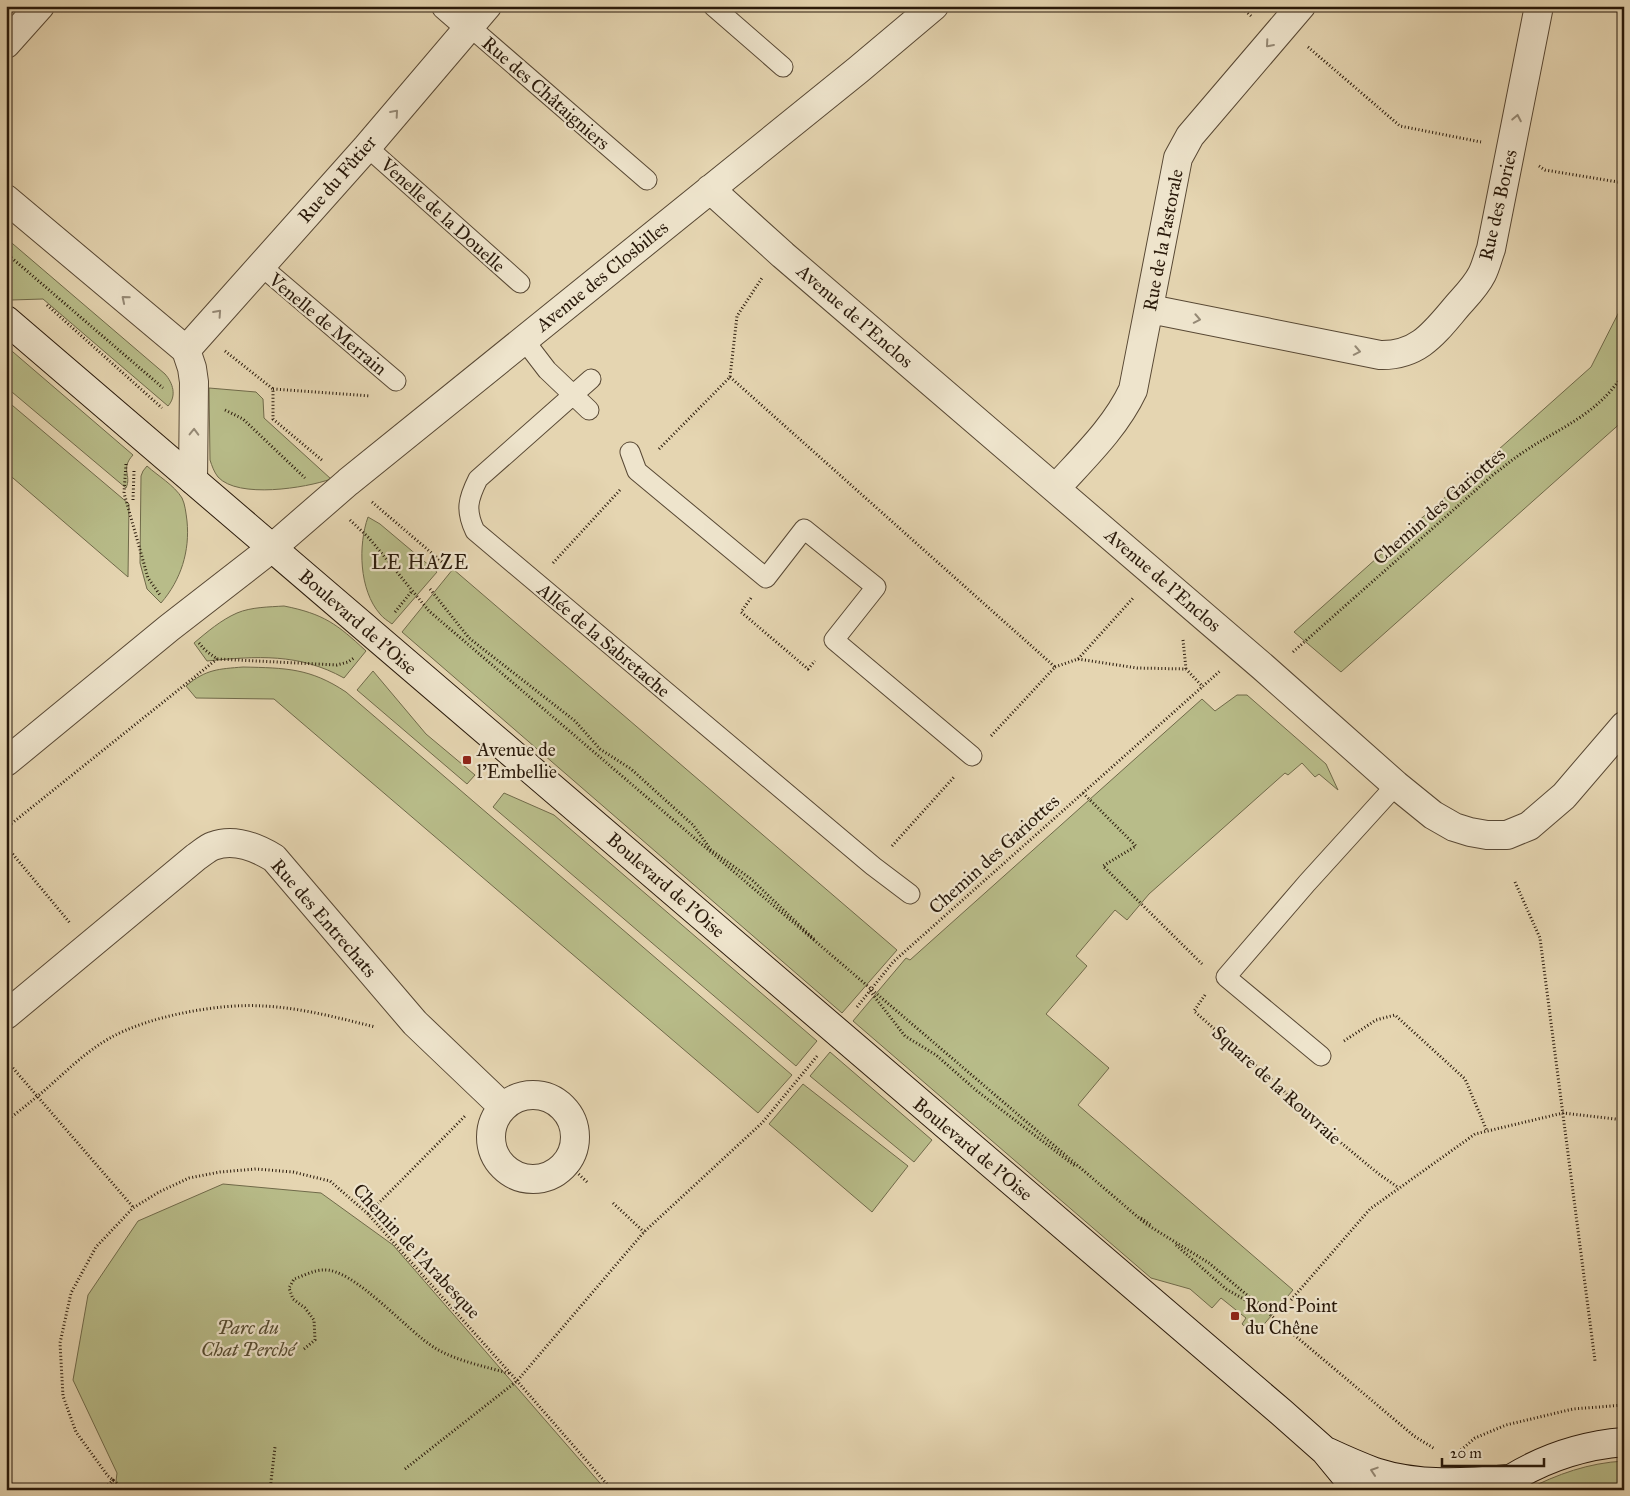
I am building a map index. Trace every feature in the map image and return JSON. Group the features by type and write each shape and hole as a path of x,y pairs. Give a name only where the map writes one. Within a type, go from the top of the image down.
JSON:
{"street":[{"path":"6,44 40,6"},
{"name":"Rue des Châtaigniers","path":"446,6 478,16"},
{"name":"Avenue des Closbilles","path":"272,548 338,491 858,70 934,6"},
{"name":"Rue de la Pastorale","path":"1056,488 1114,424 1125,408 1133,390 1178,158 1190,136 1301,6"},
{"name":"Rue des Bories","path":"1150,309 1380,355 1395,356 1408,352 1422,343 1438,329 1481,275 1491,249 1539,6"},
{"name":"Rue du Fûtier","path":"186,350 366,147 478,16"},
{"name":"Avenue de l'Enclos","path":"710,189 1263,667 1396,785 1433,815 1454,827 1487,835 1507,835 1529,826 1564,796 1624,726"},
{"path":"6,199 186,350 192,368 194,400 193,480"},
{"name":"Boulevard de l'Oise","path":"6,320 1325,1451 1357,1490"},
{"path":"6,762 169,628 272,548"},
{"name":"Rue des Entrechats","path":"6,1015 196,857 212,846 232,843 248,845 274,858 415,1023 496,1099"},
{"path":"1501,1484 1527,1468 1564,1453 1604,1444 1624,1442"},
{"name":"Boulevard de l'Oise","path":"1325,1451 1375,1472 1406,1479 1443,1483 1501,1484"}],"lane":[{"path":"712,6 783,67"},
{"name":"Rue des Châtaigniers","path":"478,16 647,180"},
{"name":"Venelle de la Douelle","path":"366,147 520,283"},
{"name":"Venelle de Merrain","path":"261,266 396,381"},
{"path":"524,340 547,370 589,410"},
{"name":"Allée de la Sabretache","path":"591,380 478,479 472,492 468,509 470,520 475,530 873,866 910,894"},
{"path":"630,452 637,471 766,578 804,529 876,587 834,640 972,756"},
{"path":"1321,1056 1221,978 1396,785"}],"path":[{"path":"1240,6 1254,18 1284,27 1400,126 1511,148 1545,170 1624,183"},
{"path":"6,253 160,386 169,392 233,412 338,491 448,567"},
{"path":"536,581 637,471 730,377 737,316 765,274"},
{"path":"47,305 165,411"},
{"path":"219,346 273,389 372,396"},
{"name":"Chemin des Gariottes","path":"1291,654 1494,474 1525,451 1579,419 1606,398 1624,373"},
{"path":"730,377 1055,667"},
{"path":"273,389 273,419 338,491 369,538 429,612 1112,1196"},
{"path":"134,500 133,478 135,468"},
{"path":"766,578 741,612 808,669 834,640"},
{"path":"430,589 469,638 575,722 600,749 631,769 693,824 712,850 752,880 847,969"},
{"path":"1078,659 1137,595"},
{"path":"1182,634 1186,669 1203,687"},
{"path":"6,828 217,659"},
{"path":"873,866 1055,667 1078,659 1137,668 1186,669"},
{"name":"Chemin des Gariottes","path":"644,1232 762,1124 893,962 1222,669"},
{"path":"1083,793 1136,846 1103,866 1221,978"},
{"path":"6,846 90,946"},
{"path":"1515,882 1540,938 1595,1361"},
{"name":"Square de la Rouvraie","path":"1221,978 1194,1011 1279,1086 1305,1113 1380,1175 1400,1188"},
{"path":"871,990 906,1036 936,1055 977,1091 1166,1236 1226,1288 1247,1300 1286,1307"},
{"path":"6,1121 38,1097 75,1063 110,1038 153,1021 178,1014 235,1007 262,1006 330,1015 384,1030 415,1023"},
{"path":"1321,1056 1376,1020 1395,1015 1466,1079 1486,1131"},
{"path":"6,1060 133,1208"},
{"path":"368,1214 496,1099"},
{"path":"1291,1300 1370,1209 1475,1134 1563,1113 1624,1120"},
{"path":"566,1162 588,1182"},
{"name":"Chemin de l'Arabesque","path":"125,1490 108,1476 76,1432 63,1396 60,1343 71,1293 96,1247 133,1208 159,1192 189,1178 220,1172 256,1169 293,1172 330,1181 368,1214 612,1490"},
{"path":"405,1469 517,1381 644,1232 612,1203"},
{"path":"1166,1236 1209,1263 1414,1436 1437,1450"},
{"path":"304,1349 315,1340 314,1320 305,1308 293,1299 289,1288 294,1279 324,1269 346,1276 388,1308 417,1336 436,1349 455,1357 511,1374"},
{"path":"1475,1438 1506,1424 1573,1408 1624,1405"},
{"path":"270,1490 275,1447"},
{"path":"103,1490 113,1480"},
{"path":"112,1490 113,1480"}],"green space":[{"path":"6,238 165,374 173,390 171,402 168,406 43,299 11,300 6,296"},
{"path":"1624,302 1624,420 1341,672 1294,632 1591,367"},
{"path":"6,346 133,455 127,464 128,479 126,488 6,387"},
{"path":"209,388 256,392 263,399 264,418 331,479 306,486 256,490 228,484 218,477 210,460"},
{"path":"6,400 129,504 128,577 6,472"},
{"path":"147,466 179,493 184,503 187,521 187,543 183,565 174,585 161,603 147,589 140,563 141,476"},
{"path":"368,517 380,524 437,572 392,624 381,615 373,604 364,580 362,554"},
{"path":"453,569 897,950 842,1013 402,632"},
{"path":"284,606 310,613 329,621 366,651 344,678 311,664 294,660 243,658 207,661 194,643 220,623 237,613 254,608"},
{"path":"243,667 297,671 321,678 346,692 792,1075 758,1113 274,699 196,698 186,686 206,673 227,668"},
{"path":"373,671 426,734 475,775 467,784 357,690"},
{"path":"1237,695 1247,695 1326,764 1338,790 1319,774 1315,777 1302,763 1288,775 1285,773 1149,894 1127,920 1115,910 1076,956 1087,966 1046,1014 1109,1068 1078,1105 1293,1290 1255,1335 1242,1324 1246,1318 1221,1298 1212,1308 1190,1289 1151,1278 853,1021 906,958 910,960 1202,699 1215,711"},
{"path":"504,793 554,815 817,1041 796,1066 493,807"},
{"path":"830,1052 932,1140 914,1162 810,1076"},
{"path":"803,1084 908,1166 872,1212 769,1124"},
{"name":"Parc du Chat Perché","path":"223,1184 321,1193 393,1245 606,1490 115,1490 117,1473 73,1380 88,1295 138,1221"},
{"path":"1624,1461 1624,1490 1526,1490 1574,1470 1598,1464"}],"place":[{"name":"Avenue de l'Embellie","path":"467,760"},
{"name":"Rond-Point du Chêne","path":"1235,1316"}],"district":[{"name":"LE HAZE","path":"420,562"}]}
